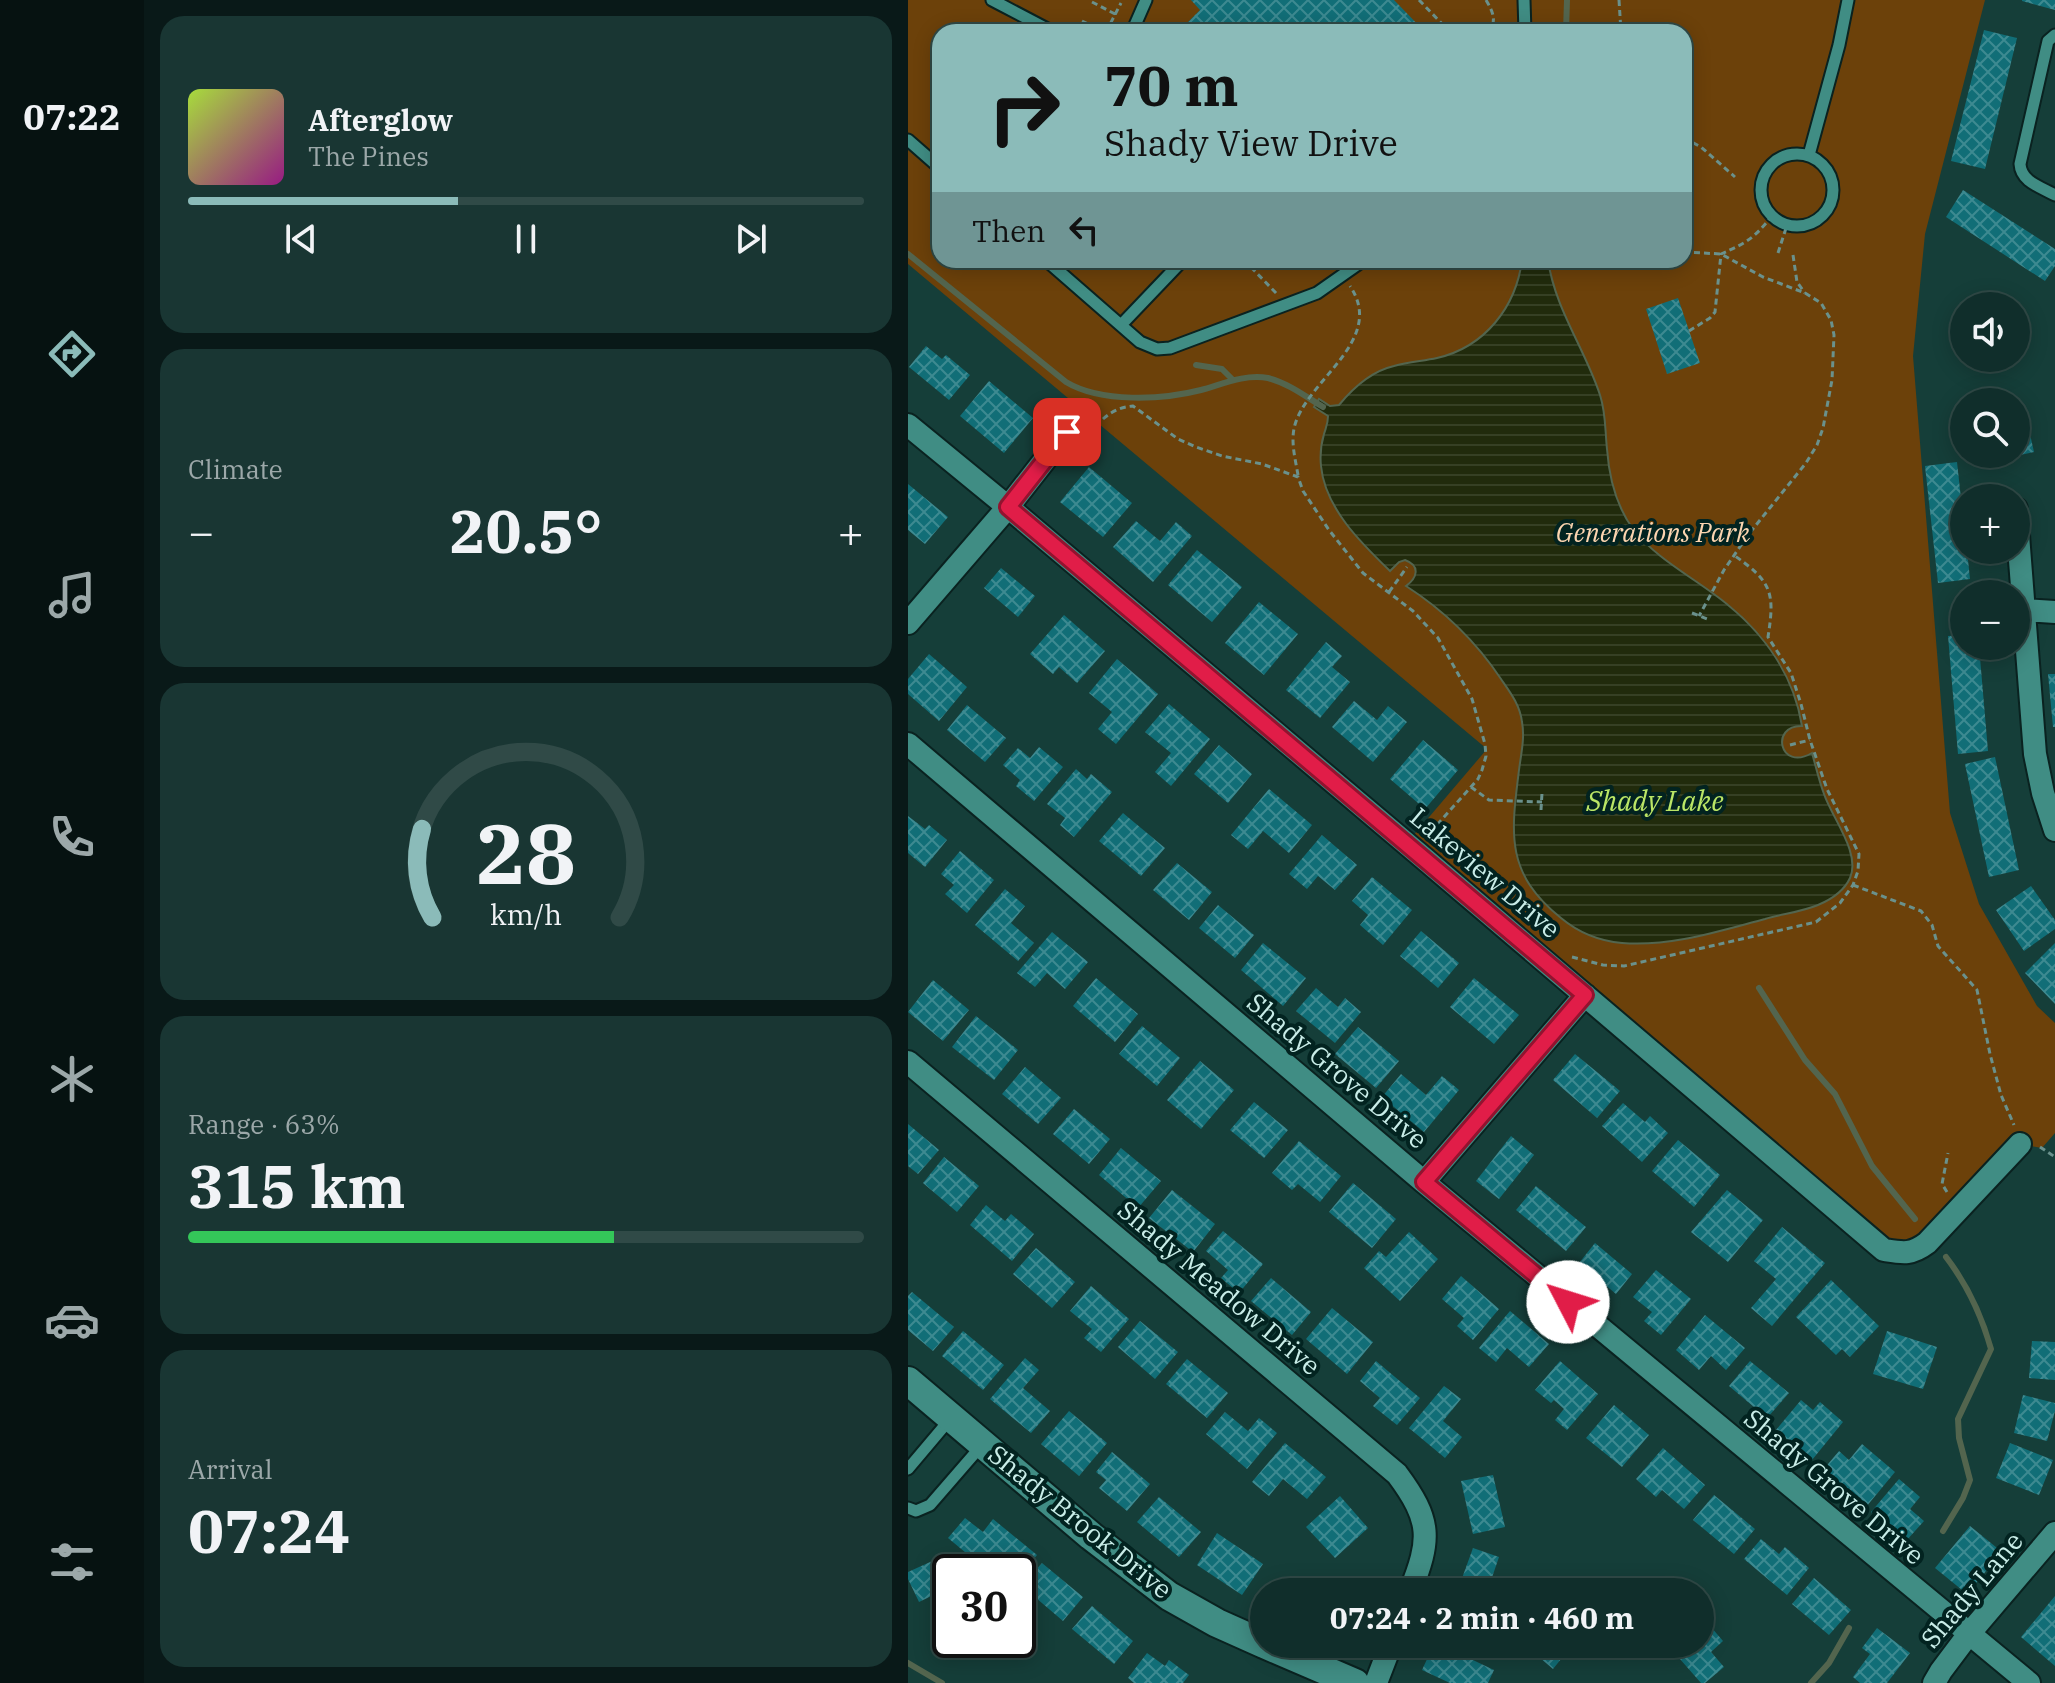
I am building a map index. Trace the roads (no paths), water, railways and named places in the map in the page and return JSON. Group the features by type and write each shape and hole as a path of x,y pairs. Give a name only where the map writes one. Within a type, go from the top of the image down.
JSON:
{"street":[{"path":"908,623 1092,416"},
{"name":"Lakeview Drive","path":"908,425 1884,1250 1916,1252 2020,1144"},
{"path":"2030,610 2055,612"},
{"path":"2027,660 2035,754 2055,830"},
{"name":"Shady Grove Drive","path":"908,744 1424,1182 2029,1683"},
{"path":"1424,1182 1585,995"},
{"name":"Shady Meadow Drive","path":"908,1062 1397,1474 1415,1498 1423,1517 1425,1543 1414,1578"},
{"name":"Shady Brook Drive","path":"908,1381 1091,1536 1169,1596 1250,1638"},
{"name":"Shady Lane","path":"1934,1683 1968,1635 2055,1533"},
{"name":"Shady Brook Drive","path":"1297,1658 1355,1683"},
{"path":"1376,1683 1386,1658"}],"lane":[{"path":"992,0 1038,24"},
{"path":"1136,24 1146,0"},
{"path":"1524,0 1525,24"},
{"path":"1809,155 1848,0"},
{"path":"2055,35 2048,41 2020,173 2055,195"},
{"path":"908,140 932,161"},
{"path":"1785,155 1809,155 1828,169 1834,191 1831,203 1816,221 1805,225 1787,225 1772,216 1765,206 1761,182 1774,161 1785,155"},
{"path":"1055,268 1140,342 1157,349 1170,348 1288,305 1317,293 1354,268"},
{"path":"1121,325 1175,268"},
{"path":"908,1469 951,1418"},
{"path":"908,1508 916,1511 930,1505 983,1445"}],"water":[{"name":"Shady Lake","path":"1521,268 1550,268 1557,295 1600,395 1612,481 1618,501 1633,529 1654,551 1742,617 1766,644 1785,674 1802,726 1785,732 1783,746 1792,757 1812,753 1824,794 1852,858 1847,883 1823,903 1712,933 1658,943 1605,940 1582,932 1561,918 1530,885 1516,851 1514,814 1523,734 1521,716 1514,699 1470,639 1434,606 1406,586 1415,576 1413,565 1405,560 1390,571 1356,537 1329,496 1321,466 1328,416 1314,407 1319,399 1330,406 1339,405 1357,387 1386,368 1437,358 1470,345 1505,309"}],"waterway":[{"path":"1566,24 1567,0"},
{"path":"908,254 1066,382 1080,389 1096,394 1150,397 1259,377 1282,383 1323,407"},
{"path":"1196,365 1222,369 1233,380"},
{"path":"1759,988 1805,1060 1835,1094 1872,1166 1915,1219"},
{"path":"1943,1531 1970,1480 1959,1438 1958,1419 1991,1349 1973,1301 1946,1257"},
{"path":"1811,1683 1829,1663 1849,1628"},
{"path":"908,1663 942,1683"}],"park label":[{"name":"Generations Park","path":"1653,533"}]}
